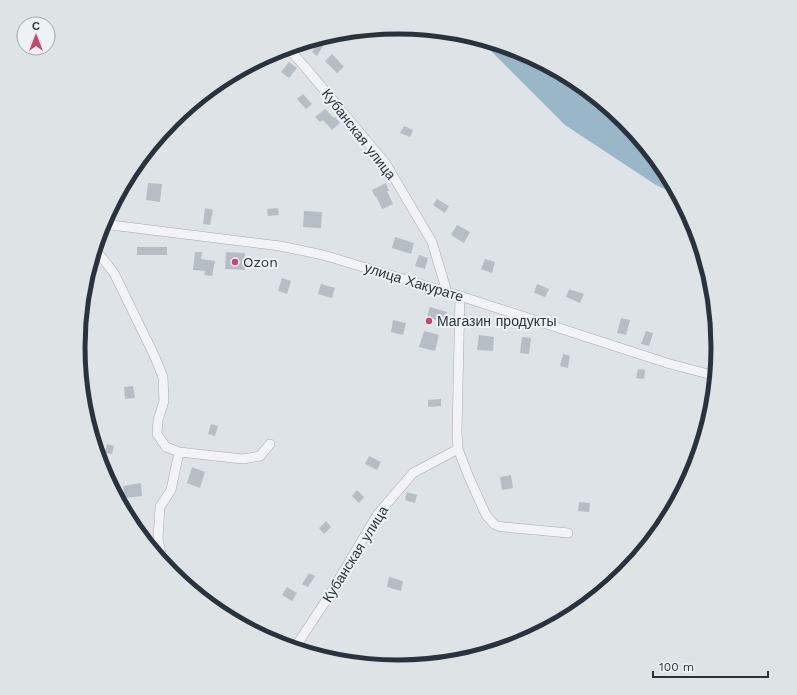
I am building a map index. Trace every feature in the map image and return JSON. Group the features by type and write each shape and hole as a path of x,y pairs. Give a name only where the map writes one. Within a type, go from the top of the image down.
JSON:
{"street":[{"name":"Кубанская улица","path":"292,53 386,164 432,242 447,292"},
{"name":"улица Хакурате","path":"110,225 280,246 316,254 447,292 670,364 710,375"},
{"path":"100,255 114,273 154,355 163,377 164,401 158,420 157,434 166,446 179,452 243,459 260,456 270,444"},
{"path":"460,296 457,432 458,450 486,515 494,524 498,526 568,533"},
{"name":"Кубанская улица","path":"297,644 329,596 377,515 413,473 458,450"},
{"path":"160,550 158,539 160,507 171,490 179,452"}],"water":[{"path":"487,47 537,66 573,87 589,99 620,126 634,141 659,173 671,192 656,185 565,125"}],"building":[{"path":"320,44 323,46 317,56 312,52 317,45"},
{"path":"332,54 344,67 337,73 325,61"},
{"path":"289,62 297,68 289,78 281,72"},
{"path":"303,94 312,104 306,109 297,99"},
{"path":"325,109 340,123 332,130 323,120 320,122 315,117"},
{"path":"404,126 413,130 410,137 400,133"},
{"path":"148,183 162,184 160,202 146,200"},
{"path":"386,183 389,191 387,191 393,204 382,209 372,190"},
{"path":"437,199 449,206 445,213 433,205"},
{"path":"205,208 213,210 210,225 203,224"},
{"path":"278,208 279,215 268,216 267,209"},
{"path":"304,211 322,212 321,228 303,227"},
{"path":"457,225 470,232 464,243 451,235"},
{"path":"395,237 414,243 411,254 392,248"},
{"path":"137,247 167,247 167,255 137,255"},
{"path":"195,252 202,252 201,259 215,261 212,276 204,275 205,271 193,270"},
{"path":"226,252 245,253 245,270 225,269"},
{"path":"419,255 428,258 425,269 415,266"},
{"path":"485,259 495,262 492,273 481,269"},
{"path":"282,278 291,281 287,294 278,291"},
{"path":"321,284 335,288 332,298 318,294"},
{"path":"537,284 549,289 545,297 534,293"},
{"path":"569,289 584,294 580,303 566,297"},
{"path":"430,307 447,312 444,323 427,317"},
{"path":"621,318 630,320 626,335 617,333"},
{"path":"393,320 406,323 403,335 391,332"},
{"path":"424,331 439,335 435,351 419,347"},
{"path":"646,331 653,333 649,346 641,344"},
{"path":"479,335 494,337 493,351 477,350"},
{"path":"522,337 531,338 529,354 520,353"},
{"path":"563,354 570,356 568,368 560,366"},
{"path":"638,369 645,370 644,379 636,378"},
{"path":"133,386 135,398 125,399 124,387"},
{"path":"441,399 441,406 428,407 428,400"},
{"path":"211,424 218,426 215,436 208,434"},
{"path":"107,444 114,446 112,454 105,453"},
{"path":"369,456 381,462 377,470 365,464"},
{"path":"192,467 205,472 200,488 187,483"},
{"path":"511,475 513,488 502,490 500,477"},
{"path":"141,483 142,496 125,498 123,486"},
{"path":"357,490 364,497 359,503 352,496"},
{"path":"407,492 417,495 415,503 405,500"},
{"path":"579,502 590,503 589,512 578,511"},
{"path":"326,521 331,527 324,534 319,528"},
{"path":"309,573 315,576 308,587 302,584"},
{"path":"389,577 403,581 401,591 387,587"},
{"path":"287,587 297,593 292,601 282,595"}],"place":[{"name":"Ozon","path":"235,262"},
{"name":"Магазин продукты","path":"429,321"}]}
